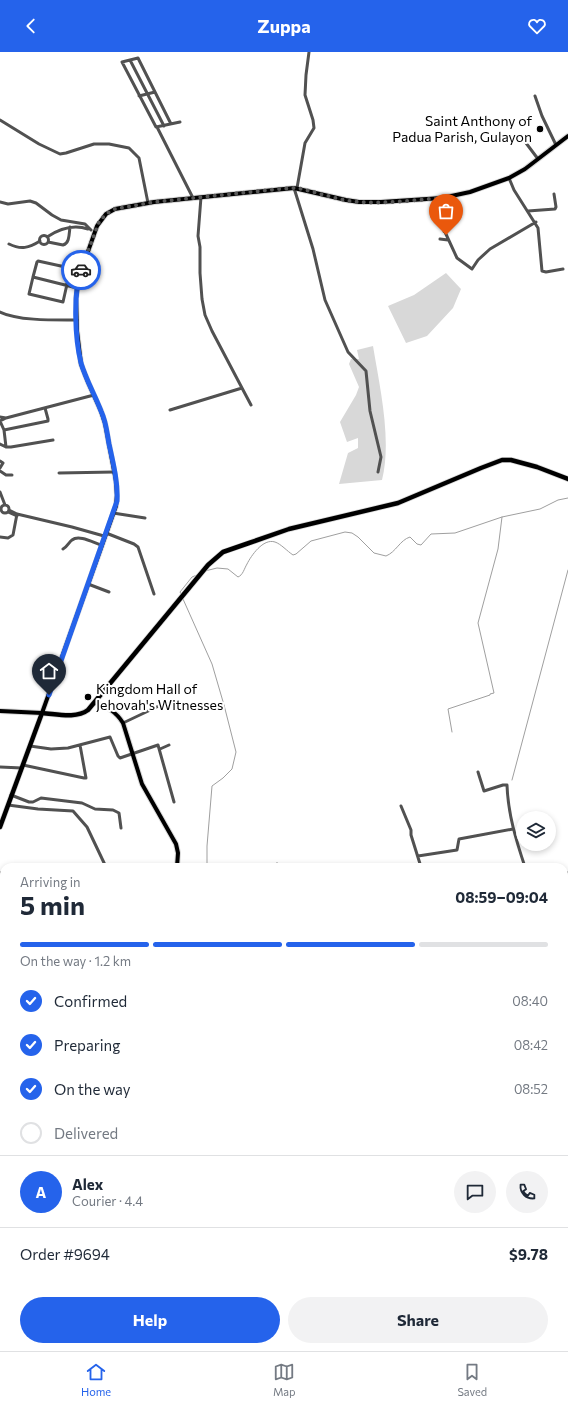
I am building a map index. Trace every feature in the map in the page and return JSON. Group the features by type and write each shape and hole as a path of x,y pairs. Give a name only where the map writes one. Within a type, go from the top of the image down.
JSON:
{"highway":[{"path":"0,827 42,713 80,714 85,712 95,703 208,565 224,552 289,529 398,503 502,460 511,460 538,467 568,479"}],"main road":[{"path":"0,711 42,713 116,506 117,495 114,472 104,418 81,364 77,320 77,287 79,277 93,231 102,218 110,212 120,208 148,203 296,188 359,202 442,198 470,192 509,178 538,159 568,136"},
{"path":"101,695 104,704 123,723 144,788 176,844 178,853 177,863"},
{"path":"95,703 104,704"}],"street":[{"path":"309,52 305,94 314,128 305,143 296,188 325,300 348,352 366,371 370,411 381,457 378,472"},
{"path":"171,124 138,58 122,62 193,198"},
{"path":"130,60 164,126"},
{"path":"139,96 155,92"},
{"path":"535,96 542,116 556,145"},
{"path":"0,120 39,144 60,154 69,153 94,144 109,144 129,148 139,158 148,203"},
{"path":"157,127 180,122"},
{"path":"523,139 538,159"},
{"path":"509,178 514,190 536,222 540,234 542,271 563,270"},
{"path":"528,211 555,209 554,194"},
{"path":"201,198 198,236 200,247 200,273 205,314 212,331 251,405"},
{"path":"442,198 443,216 448,222 448,226 444,230 448,240 457,258 472,270 478,260 490,249 536,222"},
{"path":"0,202 8,204 30,201 36,203 61,220 85,224 93,231"},
{"path":"9,244 20,248 30,247 40,241 42,236 47,237 70,227 80,227 93,231"},
{"path":"40,241 43,245 48,242 64,245 68,242 70,227"},
{"path":"47,237 48,242"},
{"path":"440,239 448,240"},
{"path":"70,268 38,261 29,294 62,302 72,262"},
{"path":"33,277 67,285 70,284 77,287"},
{"path":"0,312 18,318 77,320"},
{"path":"170,410 242,388"},
{"path":"6,447 4,430 0,421 6,418 94,395"},
{"path":"4,430 48,420 45,408"},
{"path":"0,417 6,418"},
{"path":"0,444 6,447 11,447 53,440"},
{"path":"0,461 3,463 0,468"},
{"path":"0,471 6,475 12,475"},
{"path":"59,473 114,472"},
{"path":"0,492 5,505 8,506 8,511"},
{"path":"5,505 0,509 3,513 8,511 17,515 105,535 136,545 140,552 154,594"},
{"path":"113,513 145,518"},
{"path":"0,537 8,538 13,535 17,515"},
{"path":"63,549 68,546 73,539 78,538 101,545"},
{"path":"88,584 109,592"},
{"path":"123,723 163,704"},
{"path":"30,746 51,748 80,745 110,737 119,758 157,745 160,749 174,802"},
{"path":"0,766 23,766 86,778 80,745"},
{"path":"160,749 169,745"},
{"path":"478,772 484,791 506,784 507,785 508,803 513,829 524,863"},
{"path":"11,795 29,802 33,802 41,798 82,803 95,809 116,811 119,813 121,828"},
{"path":"8,805 38,809 73,811 87,827 104,863"},
{"path":"401,806 411,830 411,835 420,863"},
{"path":"418,856 457,850 459,840 513,829"}],"shaded area":[{"path":"446,273 461,289 453,308 427,336 406,343 388,306 414,295"},
{"path":"373,346 384,414 386,448 382,480 339,484 348,453 358,448 358,438 347,442 340,422 359,387 349,364 351,359 359,359 357,350"}],"waterway":[{"path":"205,571 217,568 228,569 238,577 242,573 254,552 266,543 271,541 275,542 293,555 311,541 345,532 352,533 358,537 374,553 386,556 393,552 403,541 410,537 417,544 421,545 431,534 455,533 502,517 540,509 558,500 568,498"},
{"path":"452,732 448,709 494,693 478,623 498,549 502,517"},
{"path":"512,780 568,570"},
{"path":"181,594 180,592 192,577 197,575"},
{"path":"183,599 212,664 236,752 232,769 212,786 207,863"}],"way so far":[{"path":"81,270 99,222 106,214 115,209 154,202 290,188 314,191 359,202 442,198 443,216 448,222 448,226 444,230 446,235"}],"place":[{"name":"Saint Anthony of Padua Parish, Gulayon","path":"540,129"},
{"name":"Kingdom Hall of Jehovah's Witnesses","path":"88,697"}],"route":[{"path":"49,695 117,501 116,481 104,418 80,360 76,298 81,270"}]}
